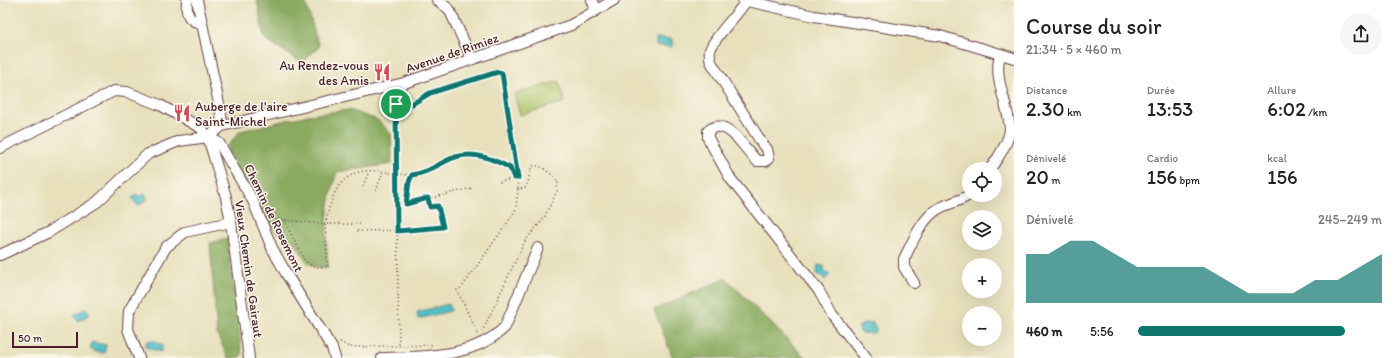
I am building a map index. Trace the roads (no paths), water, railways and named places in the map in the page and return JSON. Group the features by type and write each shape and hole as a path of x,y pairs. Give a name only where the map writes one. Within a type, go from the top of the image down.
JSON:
{"street":[{"path":"187,0 186,13 190,19 202,23"},
{"path":"0,255 49,232 97,202 148,154 180,141 208,137 222,126 221,113 197,0"},
{"path":"437,0 449,9 472,59"},
{"path":"592,0 596,10"},
{"name":"Avenue de Rimiez","path":"222,126 394,86 571,25 614,0"},
{"path":"866,358 832,315 818,291 730,178 708,138 708,131 717,125 723,127 747,148 757,161 766,161 769,158 767,149 711,62 709,56 710,51 715,41 739,13 744,0 781,10 940,36 1014,58"},
{"path":"781,10 785,0"},
{"path":"995,162 999,157 1010,128 997,65 1000,55"},
{"name":"Chemin de Rosemont","path":"0,148 106,93 120,90 160,105 201,128 208,137 219,143 224,151 252,201 279,262 322,331 336,358"},
{"name":"Vieux Chemin de Gairaut","path":"208,137 226,196 231,222 249,358"},
{"path":"914,283 904,267 904,260 928,218 939,208 962,200"},
{"path":"139,358 128,329 129,311 166,247 185,232 231,222"},
{"path":"382,358 456,355 483,346 496,337 505,327 538,248"}],"water":[{"path":"656,38 672,39 672,47 656,46"},
{"path":"137,194 139,197 145,194 148,199 138,206 132,198"},
{"path":"818,265 824,266 824,270 830,275 825,280 817,274"},
{"path":"449,304 451,311 418,319 417,312"},
{"path":"86,308 89,311 89,315 78,321 74,315"},
{"path":"867,322 868,324 872,322 877,331 872,334 861,333 858,327"},
{"path":"147,341 155,341 163,345 161,352 145,347"},
{"path":"92,342 106,345 104,353 96,352 90,349"}],"place":[{"name":"Au Rendez-vous des Amis","path":"382,72"},
{"name":"Auberge de l'aire Saint-Michel","path":"182,113"}]}
